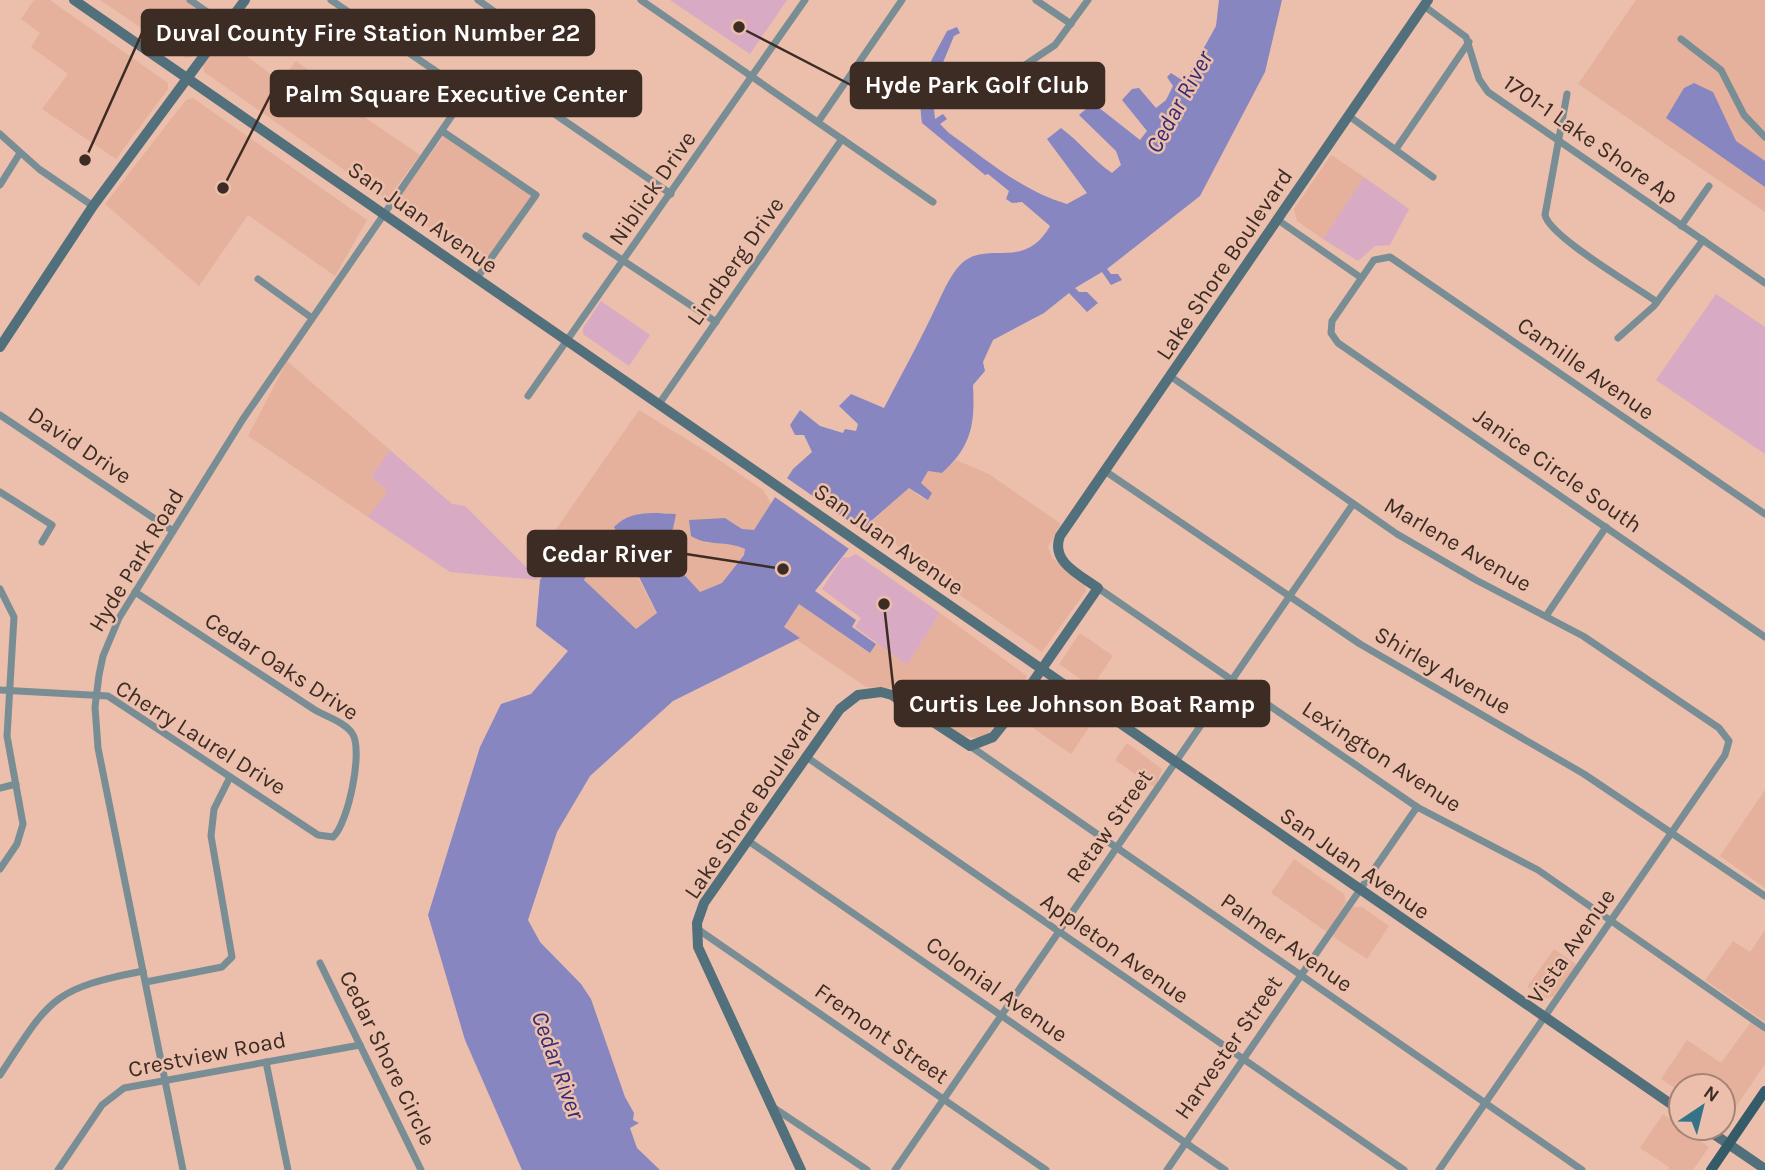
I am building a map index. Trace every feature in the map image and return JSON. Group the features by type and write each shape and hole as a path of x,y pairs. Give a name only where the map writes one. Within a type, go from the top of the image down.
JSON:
{"main road":[{"path":"1711,1170 1765,1091"}],"street":[{"name":"San Juan Avenue","path":"74,0 1667,1101"},
{"path":"190,0 226,25"},
{"path":"0,347 93,206 245,0"},
{"path":"331,0 468,93"},
{"path":"478,0 498,14"},
{"path":"641,0 933,202"},
{"name":"Niblick Drive","path":"528,396 805,0"},
{"path":"818,122 902,0"},
{"path":"1036,0 1071,24"},
{"path":"1016,71 1055,45 1088,0"},
{"path":"1396,149 1469,42 1459,30 1426,3"},
{"name":"Lake Shore Boulevard","path":"1058,552 1060,536 1426,3"},
{"path":"1681,39 1721,70 1744,116 1765,137"},
{"name":"1701-1 Lake Shore Ap","path":"1469,42 1482,86 1765,283"},
{"name":"Hyde Park Road","path":"183,1170 98,748 96,695 110,636 173,531 312,318 473,85"},
{"path":"1567,94 1545,215 1547,224 1574,247 1657,302"},
{"path":"543,106 671,194"},
{"path":"1349,116 1433,177"},
{"path":"442,131 536,195 477,278"},
{"path":"0,134 20,153 93,206"},
{"name":"Lindberg Drive","path":"659,404 842,139"},
{"path":"0,185 20,153"},
{"path":"1681,226 1709,186"},
{"path":"1278,220 1360,277"},
{"path":"586,236 716,322"},
{"path":"1618,338 1643,318 1657,302 1703,240"},
{"name":"Camille Avenue","path":"1360,277 1374,260 1384,256 1395,260 1765,514"},
{"name":"Janice Circle South","path":"1360,277 1332,321 1331,333 1339,343 1765,637"},
{"path":"258,279 312,318"},
{"name":"Marlene Avenue","path":"1170,376 1426,552 1611,654 1720,728 1729,741"},
{"name":"David Drive","path":"0,415 173,531"},
{"name":"Shirley Avenue","path":"1105,471 1383,658 1558,758 1765,896"},
{"path":"0,492 52,525 42,542"},
{"name":"Retaw Street","path":"895,1170 1353,504"},
{"path":"1546,616 1606,527"},
{"name":"Lexington Avenue","path":"1058,552 1066,565 1098,588 1417,807 1538,870 1765,1028"},
{"path":"970,746 993,737 1098,588"},
{"path":"0,589 14,617 7,736 23,824 17,844 0,869"},
{"name":"Cedar Oaks Drive","path":"135,592 315,710 344,725 354,735 356,747 348,807 339,831 333,836"},
{"name":"Cherry Laurel Drive","path":"0,690 107,696 318,835 333,836"},
{"name":"Lake Shore Boulevard","path":"800,1170 702,959 696,928 704,903 840,709 858,695 890,694 970,746"},
{"name":"Vista Avenue","path":"1438,1170 1725,755 1729,741"},
{"name":"Palmer Avenue","path":"970,746 1581,1170"},
{"name":"Appleton Avenue","path":"805,757 1404,1170"},
{"path":"146,982 222,967 232,957 211,836 214,809 230,777"},
{"path":"0,788 16,784"},
{"name":"Harvester Street","path":"1167,1170 1417,807"},
{"name":"Colonial Avenue","path":"747,840 1225,1170"},
{"name":"Fremont Street","path":"696,928 1046,1170"},
{"name":"Cedar Shore Circle","path":"320,963 421,1170"},
{"path":"0,1075 38,1018 60,996 84,984 143,971"},
{"name":"Crestview Road","path":"58,1170 108,1098 132,1085 360,1045"},
{"path":"266,1062 288,1170"},
{"path":"770,1105 867,1170"},
{"path":"1726,1142 1765,1169"}],"shaded area":[{"path":"34,0 50,0 168,83 168,89 116,159 42,109 68,74 31,47 40,33 21,19"},
{"path":"100,0 185,0 220,24 195,56 185,58"},
{"path":"670,0 787,0 750,54"},
{"path":"1636,0 1765,0 1765,212 1578,84"},
{"path":"223,39 280,81 296,61 340,93 338,99 420,155 389,197 386,199 204,72 203,65"},
{"path":"193,98 367,220 335,276 248,215 199,286 105,204 186,100"},
{"path":"444,135 531,196 483,265 395,204"},
{"path":"1331,155 1364,177 1323,239 1297,221 1294,209"},
{"path":"1364,177 1409,209 1390,245 1375,246 1358,261 1323,239"},
{"path":"1716,294 1765,327 1765,454 1656,380"},
{"path":"601,301 650,335 629,366 583,334 583,328"},
{"path":"287,361 390,450 371,477 388,491 368,517 248,436"},
{"path":"639,410 763,490 771,503 754,531 742,529 725,518 700,521 705,543 730,542 745,549 744,555 722,583 700,593 680,570 663,534 668,513 639,513 616,535 657,614 636,629 584,580 600,549 572,532 540,580 529,568"},
{"path":"390,450 452,504 465,506 539,580 450,572 368,517 388,491 371,477"},
{"path":"956,460 989,474 1061,524 1048,547 1052,558 1084,583 1086,591 1042,652 941,582 870,523 909,488 922,498 921,483 928,471 942,473"},
{"path":"856,554 940,613 907,665 855,627 861,618 822,589 843,557"},
{"path":"799,604 869,653 877,643 907,665 940,613 1027,676 988,734 978,738 964,736 891,688 866,687 797,640 784,627"},
{"path":"1080,633 1113,656 1092,687 1059,664"},
{"path":"1044,685 1094,720 1071,754 1017,717 1036,689"},
{"path":"1127,743 1162,769 1155,788 1115,760"},
{"path":"1765,790 1765,888 1720,856"},
{"path":"1294,859 1344,894 1346,902 1327,932 1271,893"},
{"path":"1353,907 1362,907 1389,926 1367,959 1332,936"},
{"path":"1765,930 1765,1022 1705,980 1733,941 1750,952"},
{"path":"1554,949 1577,965 1553,997 1543,998 1527,987"},
{"path":"1751,1022 1765,1033 1765,1064 1737,1105 1737,1072 1667,1072 1667,1083 1661,1079 1687,1040 1721,1063"},
{"path":"1663,1114 1667,1117 1667,1142 1702,1142 1709,1147 1693,1170 1668,1170 1669,1167 1640,1148"}],"water":[{"path":"1219,0 1282,0 1265,72 1200,196 1107,269 1111,274 1118,274 1122,280 1111,285 1102,272 1075,288 1079,292 1087,292 1098,303 1087,312 1069,293 1044,313 993,340 983,362 985,371 973,385 972,423 966,444 942,473 928,471 921,483 932,493 928,500 909,488 870,522 815,591 856,620 852,627 876,644 870,653 799,604 784,627 800,638 673,701 590,776 557,832 528,920 540,942 581,984 591,999 625,1097 634,1113 633,1120 639,1123 630,1128 637,1148 660,1170 522,1170 465,1040 428,915 480,747 501,704 531,694 568,651 536,626 540,580 572,532 600,549 584,580 636,629 657,613 614,527 628,517 651,513 676,514 673,529 663,534 680,570 700,592 722,583 744,555 745,549 711,543 691,536 689,520 725,518 742,529 754,530 793,469 812,452 804,435 795,435 790,425 800,410 820,426 843,433 845,429 856,431 858,424 839,406 851,394 884,408 946,286 961,264 982,254 1017,252 1040,240 1050,226 1022,202 1012,203 1006,199 1009,191 988,174 985,175 922,123 921,97 925,75 947,31 957,27 960,33 954,36 932,89 935,119 943,114 947,119 940,124 991,164 1035,191 1067,204 1087,193 1047,139 1061,128 1112,173 1121,165 1116,151 1079,115 1093,103 1140,140 1147,131 1122,100 1132,89 1139,88 1156,108 1166,100 1173,86 1167,77 1171,73 1185,82 1216,26"},
{"path":"1694,83 1713,92 1736,141 1765,161 1765,187 1666,118 1684,88"}],"pier":[{"path":"784,476 866,533 852,551 772,495"}],"place":[{"name":"Hyde Park Golf Club","path":"739,27"},
{"name":"Duval County Fire Station Number 22","path":"85,160"},
{"name":"Palm Square Executive Center","path":"223,188"},
{"name":"Cedar River","path":"783,569"},
{"name":"Curtis Lee Johnson Boat Ramp","path":"884,604"}]}
